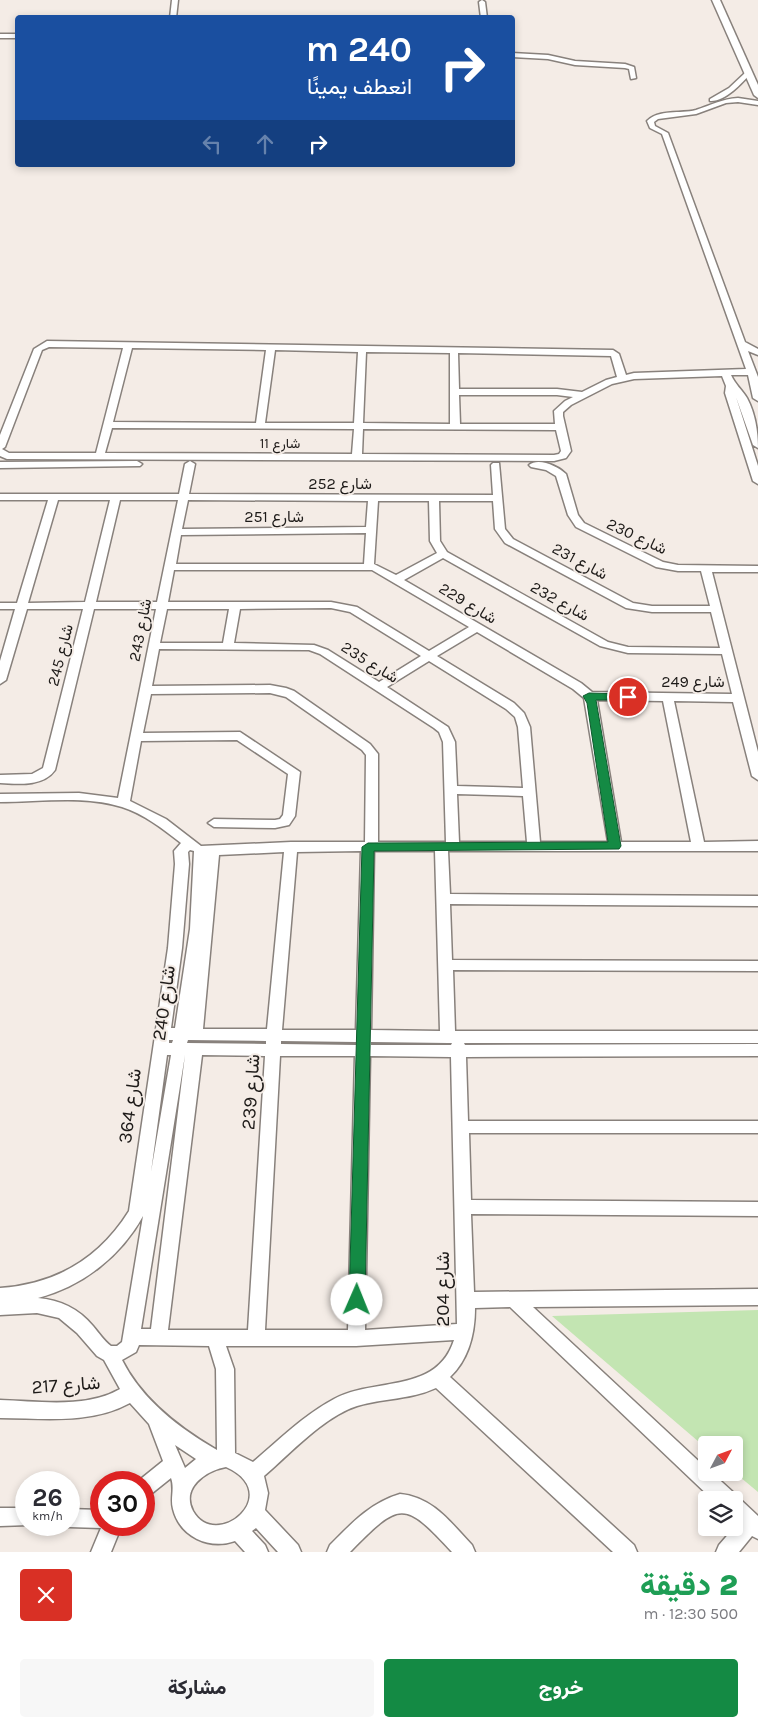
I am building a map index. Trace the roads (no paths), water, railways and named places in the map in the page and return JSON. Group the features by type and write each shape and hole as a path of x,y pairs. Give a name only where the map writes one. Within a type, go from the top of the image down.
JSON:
{"street":[{"path":"716,0 758,95"},
{"path":"173,15 174,1"},
{"path":"482,2 484,15"},
{"path":"0,38 15,38"},
{"path":"515,55 548,57 557,62"},
{"path":"515,61 557,62 591,68 627,68"},
{"path":"692,113 731,89 748,73"},
{"path":"758,103 738,100 725,101 692,113 656,117 650,123 652,127 665,133 755,379 754,387 758,398"},
{"path":"0,448 40,347 52,344 362,351 613,353 616,354 622,378"},
{"path":"742,344 758,352"},
{"path":"100,456 128,346"},
{"path":"260,426 271,348"},
{"path":"357,457 362,351"},
{"path":"454,352 455,427"},
{"path":"108,425 560,427 559,411 568,402 622,378 692,376 755,379"},
{"path":"727,379 742,398 758,445"},
{"path":"727,379 758,481"},
{"path":"454,392 558,392 582,395"},
{"name":"شارع 11","path":"2,461 100,456 554,458 563,456 566,451 560,427"},
{"name":"شارع 11","path":"2,461 544,466"},
{"name":"شارع 243","path":"123,803 190,464"},
{"name":"شارع 231","path":"496,465 500,529 509,541 624,603 645,609 716,609"},
{"name":"شارع 230","path":"544,466 554,468 561,474 573,515 580,525 660,565 706,569 758,569"},
{"name":"شارع 252","path":"0,497 497,498"},
{"name":"شارع 245","path":"0,779 33,779 42,776 49,770 116,497"},
{"path":"0,680 54,498"},
{"path":"369,566 373,498"},
{"path":"397,579 443,554 435,541 434,498"},
{"name":"شارع 251","path":"176,532 372,530"},
{"name":"شارع 232","path":"443,554 611,647 628,650 727,651"},
{"name":"شارع 229","path":"169,567 369,566 378,568 577,686 589,696"},
{"path":"706,569 758,776"},
{"path":"0,606 331,605 347,607 510,706 520,716 524,727 534,846"},
{"path":"228,646 235,606"},
{"path":"379,687 477,627"},
{"name":"شارع 235","path":"153,646 301,646 318,649 444,730 449,742 451,790 443,899 446,965"},
{"path":"145,690 270,689 282,691 298,699 366,747 372,754 356,1338"},
{"path":"589,696 592,703 615,846"},
{"name":"شارع 249","path":"589,696 738,698"},
{"path":"668,698 698,846"},
{"path":"136,738 240,736 294,772 289,816 284,822 275,824 214,823"},
{"path":"451,790 529,792"},
{"path":"0,798 93,799 123,803 150,815 189,842 207,851 291,847 758,846"},
{"name":"شارع 364","path":"0,1296 30,1292 73,1276 98,1259 131,1225 138,1212 175,948 182,864 181,851 189,842"},
{"name":"شارع 239","path":"256,1339 274,1043 291,847"},
{"name":"شارع 240","path":"130,1342 188,1041 196,929 207,851"},
{"path":"443,899 758,901"},
{"path":"446,965 758,966"},
{"name":"شارع 204","path":"253,1473 325,1414 340,1405 370,1394 410,1389 425,1385 437,1377 460,1351 465,1331 466,1300 460,1126 455,1042 446,965"},
{"path":"161,1041 363,1043 758,1037"},
{"path":"159,1336 188,1041"},
{"path":"455,1042 758,1050"},
{"path":"460,1126 758,1127"},
{"path":"462,1207 758,1209"},
{"path":"466,1300 515,1301 758,1297"},
{"path":"515,1301 717,1491"},
{"path":"0,1307 32,1306 57,1308 76,1321 102,1351 110,1354 122,1353 130,1342 159,1336 256,1339 356,1338 465,1331"},
{"path":"214,1338 225,1369 220,1459"},
{"path":"110,1354 119,1375 156,1420 174,1434 220,1459"},
{"path":"437,1377 627,1552"},
{"name":"شارع 217","path":"0,1409 85,1409 118,1401 132,1392"},
{"path":"156,1420 183,1486"},
{"path":"220,1459 238,1461 253,1473 259,1495 255,1513 238,1530 225,1535 212,1535 199,1531 189,1523 183,1512 180,1499 183,1486 190,1474 201,1464 220,1459"},
{"path":"155,1479 175,1463"},
{"path":"337,1552 382,1510 392,1504 404,1502 415,1505 425,1511 466,1552"},
{"path":"255,1513 291,1552"},
{"path":"726,1552 755,1526 743,1515"},
{"path":"0,1516 15,1517"},
{"path":"238,1530 258,1552"},
{"path":"101,1552 108,1536"}]}
